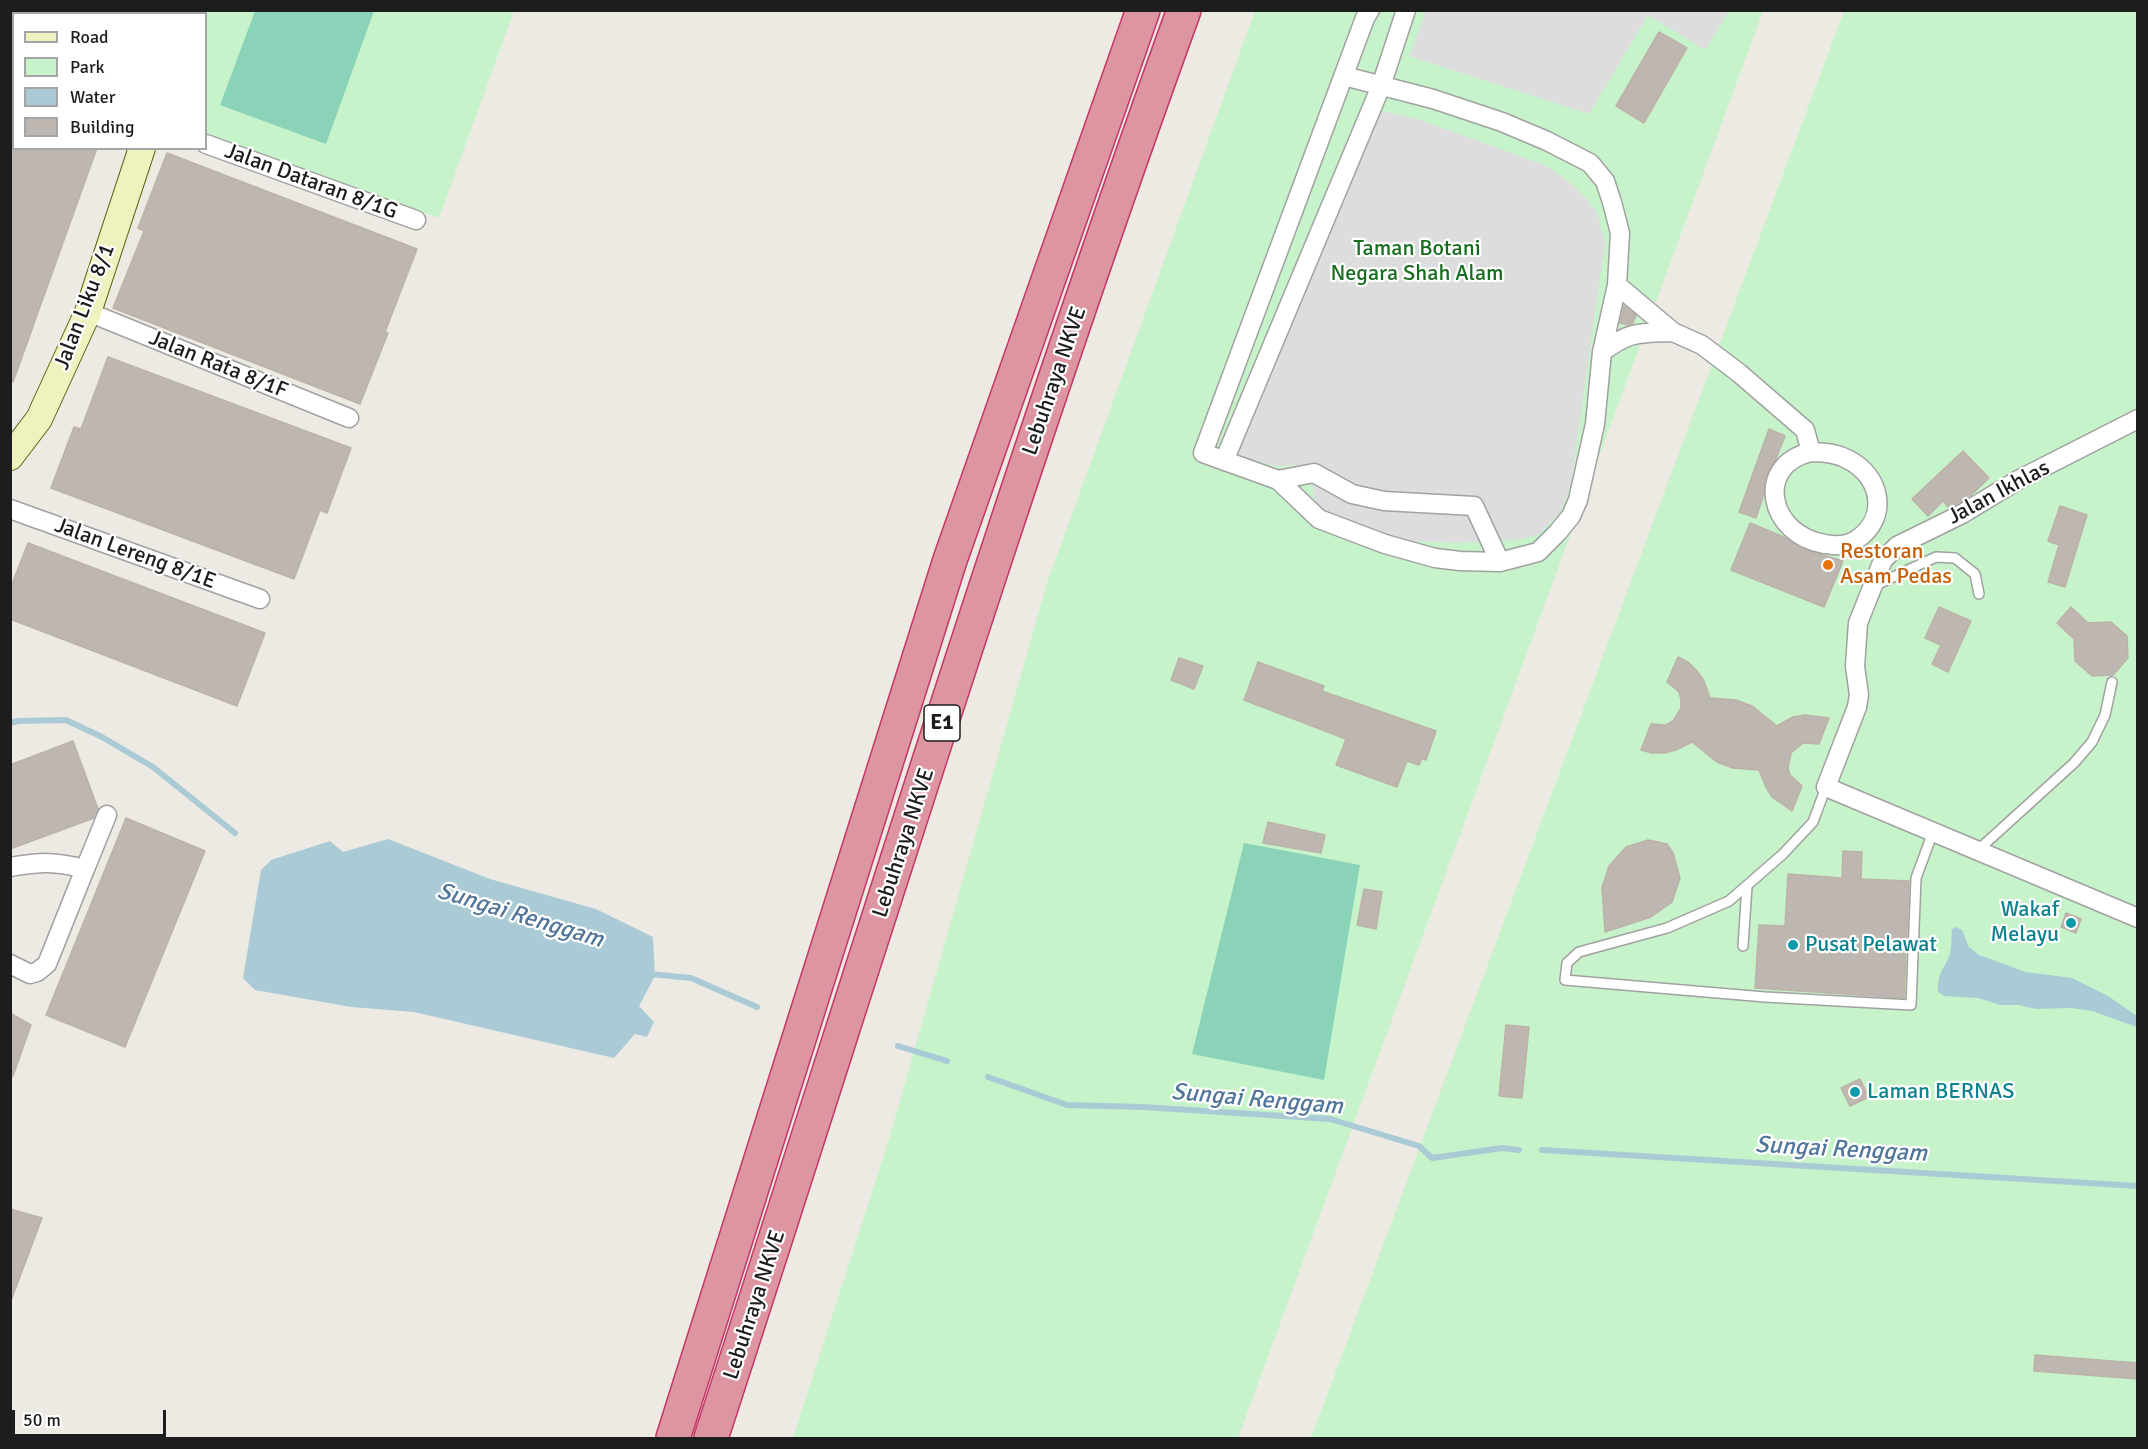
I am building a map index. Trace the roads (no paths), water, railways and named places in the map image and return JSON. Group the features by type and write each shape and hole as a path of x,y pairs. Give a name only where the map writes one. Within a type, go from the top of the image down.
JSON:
{"highway":[{"name":"Lebuhraya NKVE","path":"673,1438 950,560 1143,10"},
{"name":"Lebuhraya NKVE","path":"711,1438 988,579 1117,196 1184,10"}],"street":[{"path":"1344,76 1433,99 1502,122 1590,163 1605,181 1620,233 1617,285 1602,352 1594,424 1578,500 1571,516 1538,552 1500,562 1460,561 1435,558 1385,544 1319,519 1278,480 1203,453 1344,76 1370,10"},
{"path":"1224,460 1381,86 1406,10"},
{"name":"Jalan Dataran 8/1G","path":"207,144 416,220"},
{"name":"Jalan Liku 8/1","path":"10,457 39,419 88,312 141,150"},
{"path":"1617,285 1673,332 1702,345 1739,373 1805,430 1811,452"},
{"name":"Jalan Rata 8/1F","path":"88,312 349,418"},
{"path":"1602,352 1620,338 1638,333 1673,332"},
{"name":"Jalan Ikhlas","path":"1826,787 1857,707 1859,695 1855,666 1858,623 1883,560 1897,546 1962,514 2018,480 2138,420"},
{"path":"1811,452 1836,454 1849,459 1864,470 1874,484 1877,498 1876,512 1871,525 1862,536 1850,544 1833,546 1803,538 1788,527 1778,513 1775,500 1776,485 1781,472 1790,461 1811,452"},
{"path":"1278,480 1314,473 1352,494 1384,501 1474,506 1500,562"},
{"name":"Jalan Lereng 8/1E","path":"10,509 260,598"},
{"path":"1871,525 1897,546"},
{"path":"1826,787 2138,918"},
{"path":"10,964 30,974 38,972 47,964 107,815"},
{"path":"10,867 42,862 63,863 85,869"}],"lane":[{"path":"1872,587 1936,557 1955,558 1975,574 1978,594"},
{"path":"1977,851 2074,763 2092,742 2105,715 2112,682"},
{"path":"1826,787 1813,822 1783,854 1729,900 1667,928 1579,952 1567,963 1565,980 1766,997 1911,1005 1916,878 1933,832"},
{"path":"1743,946 1747,886"}],"water":[{"path":"388,839 490,879 596,909 653,937 655,976 639,1006 654,1022 647,1037 635,1034 614,1058 414,1012 351,1007 255,990 243,978 261,870 271,860 330,841 343,852"},
{"path":"1957,927 1962,930 1969,947 1979,955 2026,972 2072,978 2108,996 2137,1016 2137,1027 2092,1011 2071,1008 2036,1009 2018,1005 2000,1005 1978,998 1944,996 1938,992 1939,980 1950,954 1952,929"}],"waterway":[{"name":"Sungai Renggam","path":"10,723 66,720 102,737 153,767 235,833"},
{"name":"Sungai Renggam","path":"650,974 691,978 757,1007"},
{"name":"Sungai Renggam","path":"898,1046 947,1061"},
{"name":"Sungai Renggam","path":"988,1077 1067,1105 1143,1107 1330,1119 1419,1146 1432,1158 1502,1148 1519,1150"},
{"name":"Sungai Renggam","path":"1542,1150 2138,1186"}],"place":[{"name":"Restoran Asam Pedas","path":"1828,565"},
{"name":"Wakaf Melayu","path":"2071,923"},
{"name":"Pusat Pelawat","path":"1793,945"},
{"name":"Laman BERNAS","path":"1855,1092"}],"park label":[{"name":"Taman Botani Negara Shah Alam","path":"1417,262"}]}
